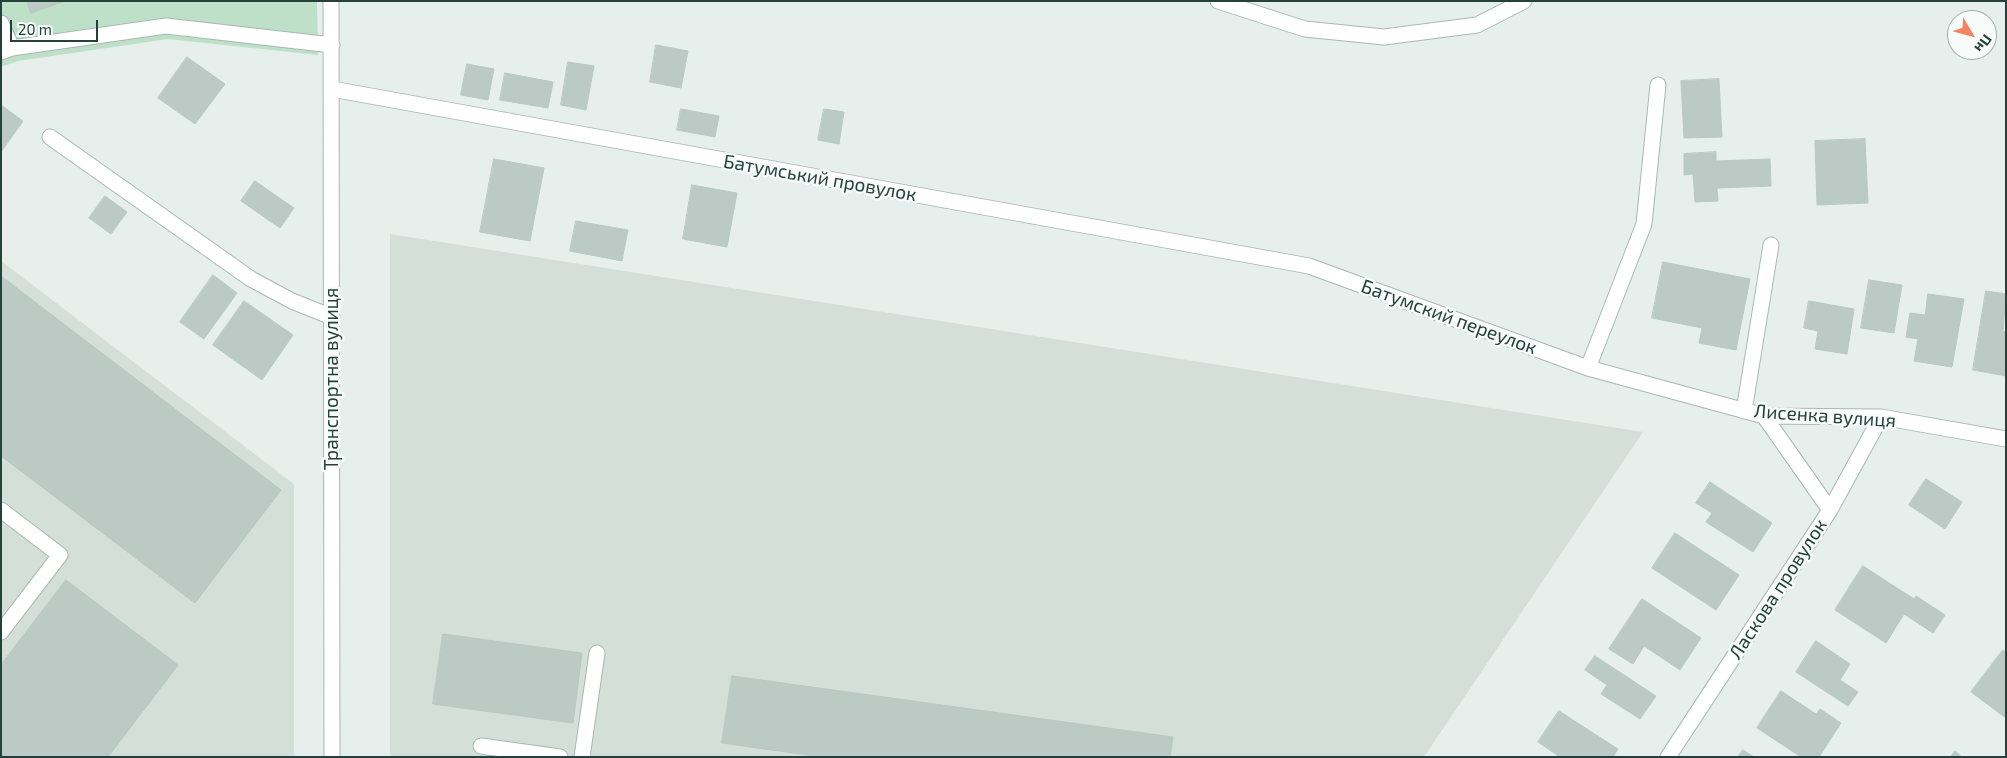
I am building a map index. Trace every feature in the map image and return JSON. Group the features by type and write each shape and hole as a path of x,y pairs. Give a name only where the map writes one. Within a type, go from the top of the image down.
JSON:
{"street":[{"name":"Транспортна вулиця","path":"331,1 332,757"},
{"path":"1218,1 1305,29 1384,37 1477,25 1524,1"},
{"path":"1,23 6,50 166,26 332,45"},
{"path":"1588,368 1644,224 1658,85"},
{"name":"Батумський провулок","path":"332,89 1309,266"},
{"path":"50,136 251,279 292,301 332,317"},
{"path":"1744,411 1771,245"},
{"name":"Батумский переулок","path":"1309,266 1588,368"},
{"name":"Лисенка вулиця","path":"1588,368 1764,416 1881,417 2006,439"},
{"path":"1764,416 1830,510"},
{"name":"Ласкова провулок","path":"1668,757 1830,510 1881,417"},
{"path":"1,510 60,555 1,632"},
{"path":"582,757 596,653"},
{"path":"481,746 560,757"}],"shaded area":[{"path":"390,234 1643,432 1424,757 390,757"},
{"path":"1,261 294,484 294,757 1,757"}],"green space":[{"path":"1,1 317,1 318,55 168,39 18,61 1,67"}],"building":[{"path":"27,1 65,1 31,13"},
{"path":"656,45 688,51 681,88 650,82"},
{"path":"187,57 225,84 195,124 158,98"},
{"path":"568,62 594,66 586,110 561,105"},
{"path":"467,64 494,69 488,100 461,95"},
{"path":"505,73 553,82 548,108 500,100"},
{"path":"1719,79 1722,137 1684,138 1681,81"},
{"path":"1,105 23,121 1,152"},
{"path":"681,109 719,116 715,137 677,130"},
{"path":"824,109 844,112 839,144 818,140"},
{"path":"1865,139 1868,203 1817,205 1815,141"},
{"path":"1716,152 1716,161 1770,159 1771,186 1717,188 1718,201 1695,202 1693,174 1684,175 1684,154"},
{"path":"494,159 544,168 530,241 480,232"},
{"path":"255,181 294,208 280,228 241,201"},
{"path":"692,185 737,193 727,247 683,239"},
{"path":"105,196 127,212 111,234 89,218"},
{"path":"576,221 628,230 622,261 570,251"},
{"path":"1663,262 1750,279 1736,350 1699,343 1702,328 1652,318"},
{"path":"213,275 237,293 204,339 180,322"},
{"path":"1,276 281,490 195,603 1,456"},
{"path":"1869,280 1902,285 1894,333 1861,328"},
{"path":"1986,291 2006,294 2003,331 2006,332 2006,376 1973,370"},
{"path":"1928,294 1964,299 1952,367 1914,361 1918,339 1906,337 1910,313 1925,315"},
{"path":"244,301 293,335 262,380 213,345"},
{"path":"1809,301 1854,309 1847,354 1815,349 1818,331 1804,328"},
{"path":"1926,479 1962,502 1945,529 1909,505"},
{"path":"1710,482 1772,523 1753,552 1706,522 1712,513 1696,503"},
{"path":"1675,533 1739,575 1716,610 1652,568"},
{"path":"1863,566 1914,599 1916,596 1945,615 1933,633 1904,614 1886,643 1835,610"},
{"path":"66,580 178,665 108,757 1,757 1,665"},
{"path":"1642,599 1701,638 1680,670 1644,646 1633,664 1609,649"},
{"path":"443,634 582,653 573,723 433,704"},
{"path":"1816,641 1850,664 1840,680 1858,692 1848,706 1796,672"},
{"path":"2003,650 2006,652 2006,718 1971,692"},
{"path":"1595,656 1656,696 1640,719 1601,694 1607,685 1585,670"},
{"path":"732,676 1173,737 1170,757 822,757 722,743"},
{"path":"1781,691 1816,714 1820,709 1841,723 1819,757 1801,757 1757,728"},
{"path":"1559,711 1618,749 1613,757 1560,757 1538,742"},
{"path":"1743,750 1754,757 1738,757"},
{"path":"1955,751 1962,757 1951,757"}]}
